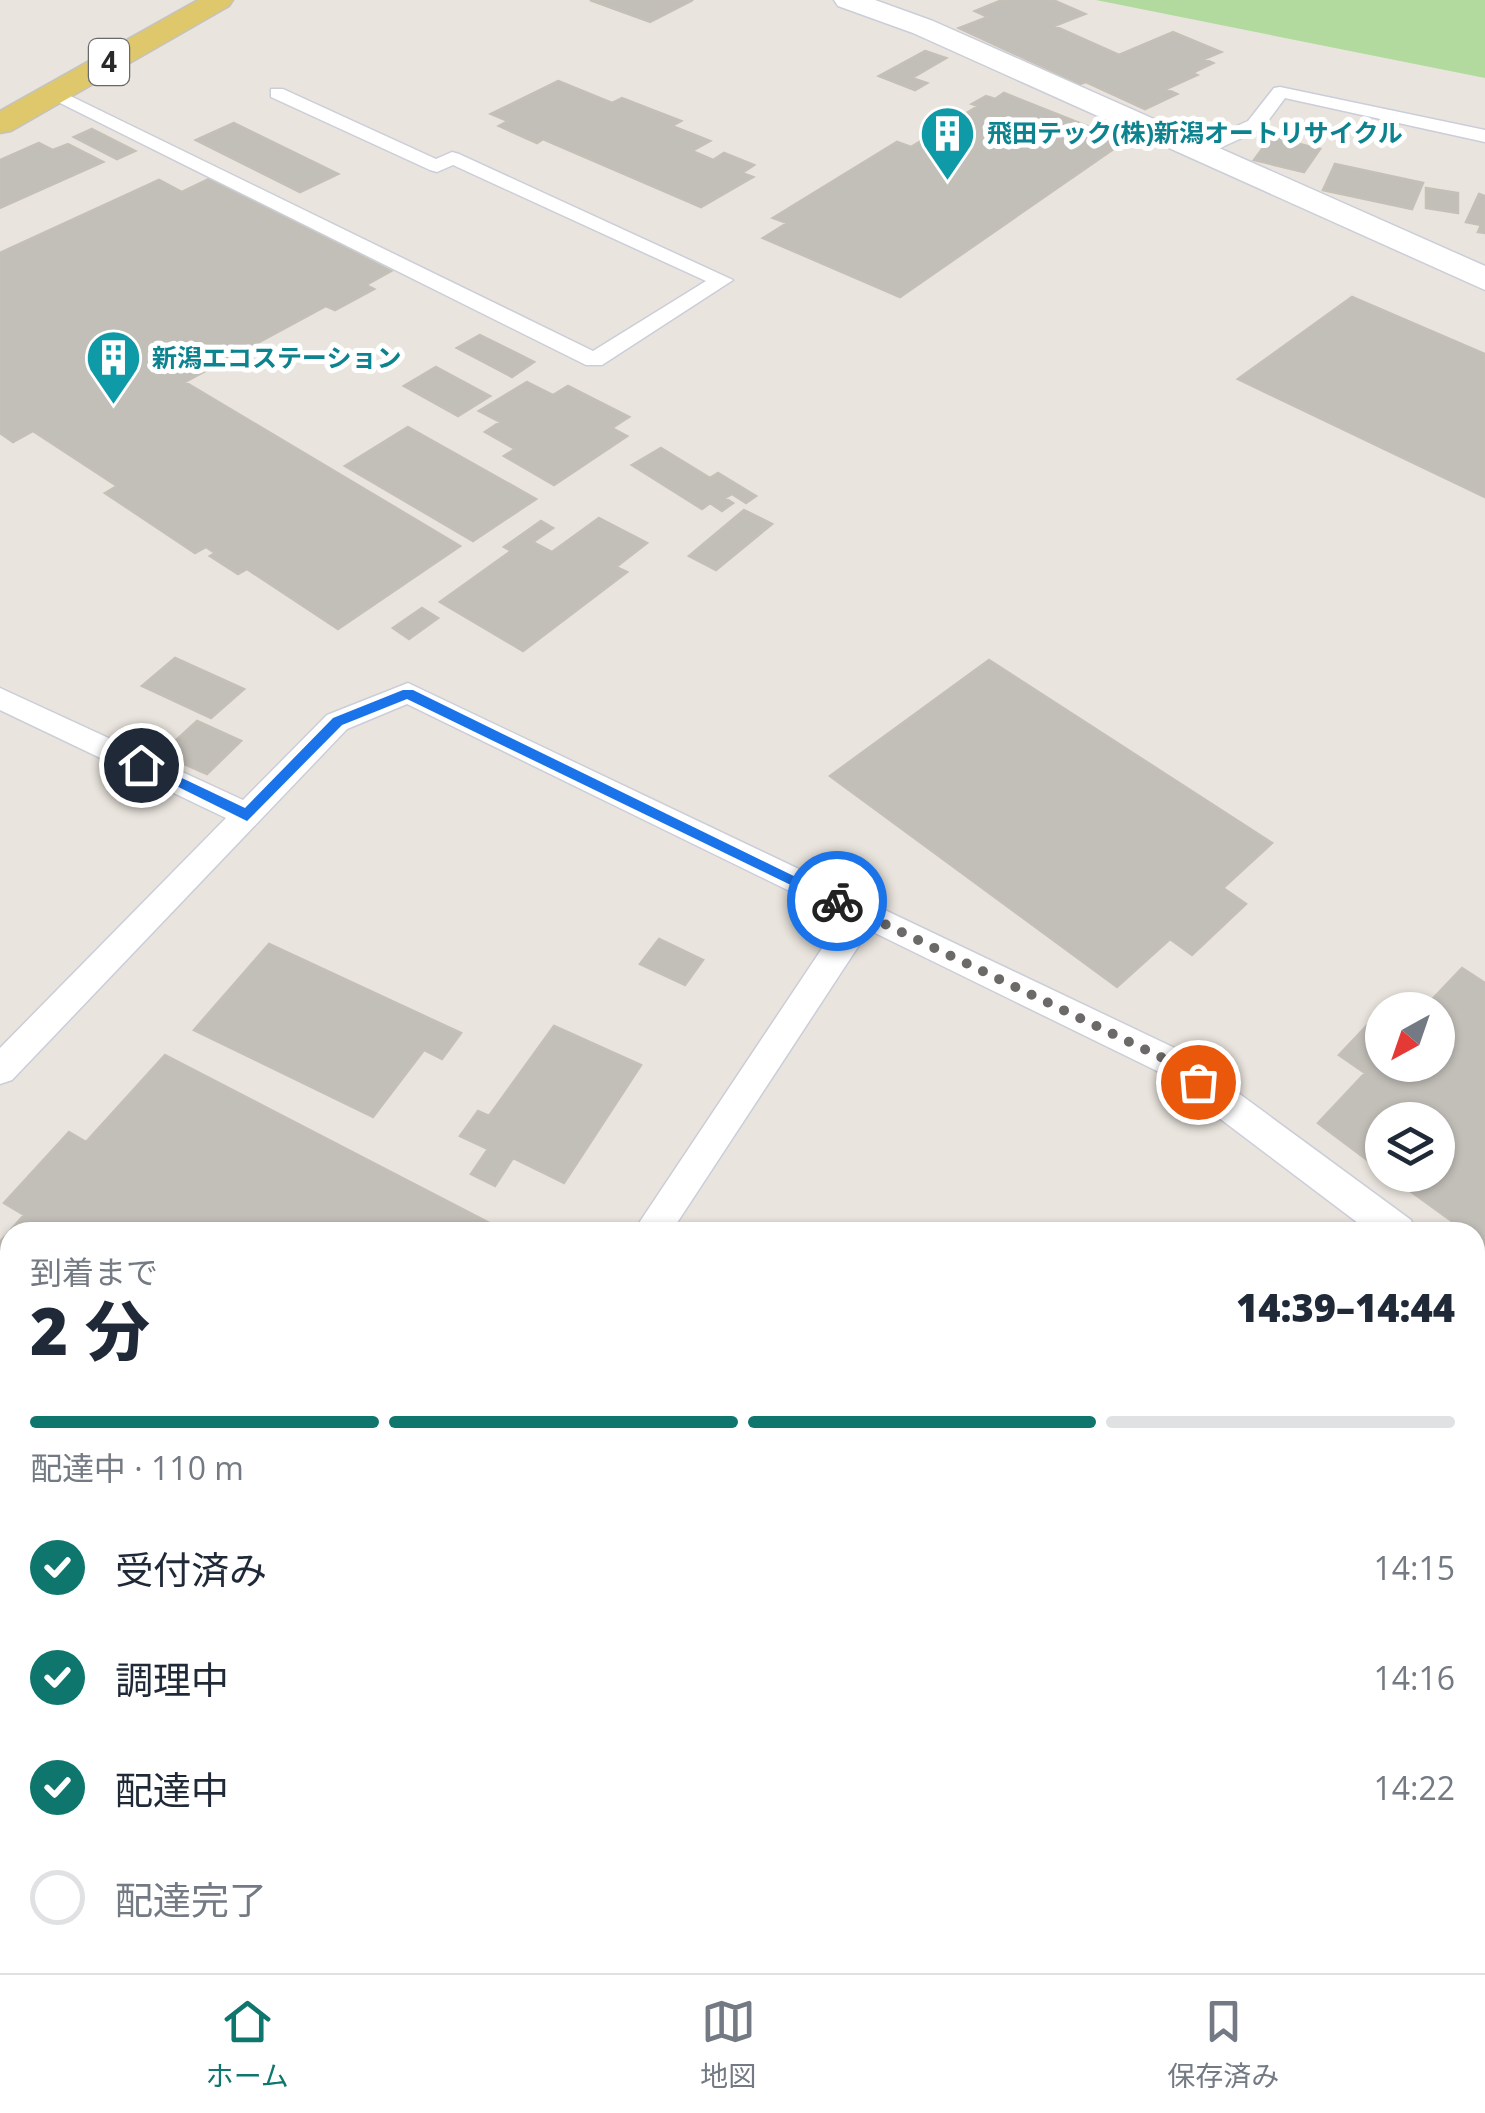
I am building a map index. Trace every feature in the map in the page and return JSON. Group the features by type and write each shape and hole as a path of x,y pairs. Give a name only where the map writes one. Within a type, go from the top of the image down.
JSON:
{"main road":[{"name":"4","path":"0,98 176,0"},
{"name":"4","path":"0,124 219,0"}],"street":[{"path":"848,0 923,27 1485,279"}],"lane":[{"path":"54,94 594,360 722,280 452,158 437,166 277,92"},
{"path":"1197,152 1255,125 1280,92 1485,136"},
{"path":"0,1070 338,722 408,693 1169,1061 1385,1222"},
{"path":"0,698 247,815"},
{"path":"659,1222 863,913"}],"green space":[{"path":"1096,0 1485,0 1485,78"}],"building":[{"path":"590,0 693,0 650,22"},
{"path":"1002,0 1053,0 1085,14 1054,26 1119,55 1173,32 1221,52 1204,59 1213,63 1192,73 1197,75 1166,89 1177,94 1145,109 1086,82 1080,84 959,28 988,17 975,11"},
{"path":"925,51 946,58 912,78 927,83 915,90 879,76"},
{"path":"558,81 612,103 622,98 681,121 672,126 710,141 692,151 713,160 724,153 754,165 742,173 753,177 701,207 543,139 537,143 499,126 508,121 491,114"},
{"name":"飛田テック(株)新潟オートリサイクル","path":"1004,93 1125,141 900,297 763,238 787,223 773,218 897,142 911,147 978,106 972,104 986,96 995,99"},
{"path":"234,123 338,174 300,192 196,140"},
{"path":"92,129 135,151 117,159 74,137"},
{"path":"1271,137 1320,149 1304,172 1254,160"},
{"path":"39,143 53,150 68,144 103,162 0,208 0,160"},
{"path":"1335,164 1423,183 1412,209 1323,190"},
{"name":"新潟エコステーション","path":"209,179 391,271 366,285 374,289 335,310 326,306 185,382 460,546 338,629 247,569 238,574 210,556 215,553 206,547 195,553 105,493 117,486 33,431 13,442 0,433 0,253 159,180 182,192"},
{"path":"1426,188 1458,193 1458,213 1426,208"},
{"path":"1479,194 1485,196 1485,233 1478,232 1481,225 1466,222"},
{"path":"1352,297 1485,354 1485,497 1238,379"},
{"path":"480,335 534,362 512,377 457,348"},
{"path":"436,367 490,396 458,416 404,386"},
{"path":"527,382 553,395 568,386 629,417 612,428 627,436 554,485 504,456 515,449 485,432 500,422 479,411"},
{"path":"408,427 536,499 473,541 345,466"},
{"path":"661,448 710,478 718,473 756,496 746,503 732,494 725,498 733,503 722,511 710,503 702,509 632,465"},
{"path":"744,510 772,524 716,570 689,556"},
{"path":"599,518 647,543 616,567 627,572 523,651 440,602 511,551 504,547 541,521 553,528 533,542 552,552"},
{"path":"422,608 438,618 409,639 393,628"},
{"path":"175,658 244,689 211,718 142,686"},
{"path":"989,660 1272,843 1223,888 1246,904 1192,955 1170,939 1117,987 830,776"},
{"path":"197,721 241,741 207,774 161,754"},
{"path":"659,939 703,960 685,985 640,964"},
{"path":"269,944 461,1033 442,1059 424,1050 373,1117 194,1030"},
{"path":"1462,968 1485,983 1485,1222 1453,1222 1412,1192 1455,1192 1455,1102 1365,1102 1365,1158 1318,1123 1365,1073 1365,1082 1455,1082 1455,992 1439,992"},
{"path":"554,1026 641,1065 564,1183 513,1158 495,1186 471,1174 488,1149 460,1136 478,1111 489,1116"},
{"path":"1365,1028 1365,1073 1339,1055"},
{"path":"165,1055 488,1222 18,1222 24,1215 4,1203 69,1132 86,1142"}],"way so far":[{"path":"837,901 1169,1061 1198,1082"}],"place":[{"name":"飛田テック(株)新潟オートリサイクル","path":"948,182"},
{"name":"新潟エコステーション","path":"113,407"}],"route":[{"path":"141,765 247,815 338,722 408,693 837,901"}]}
